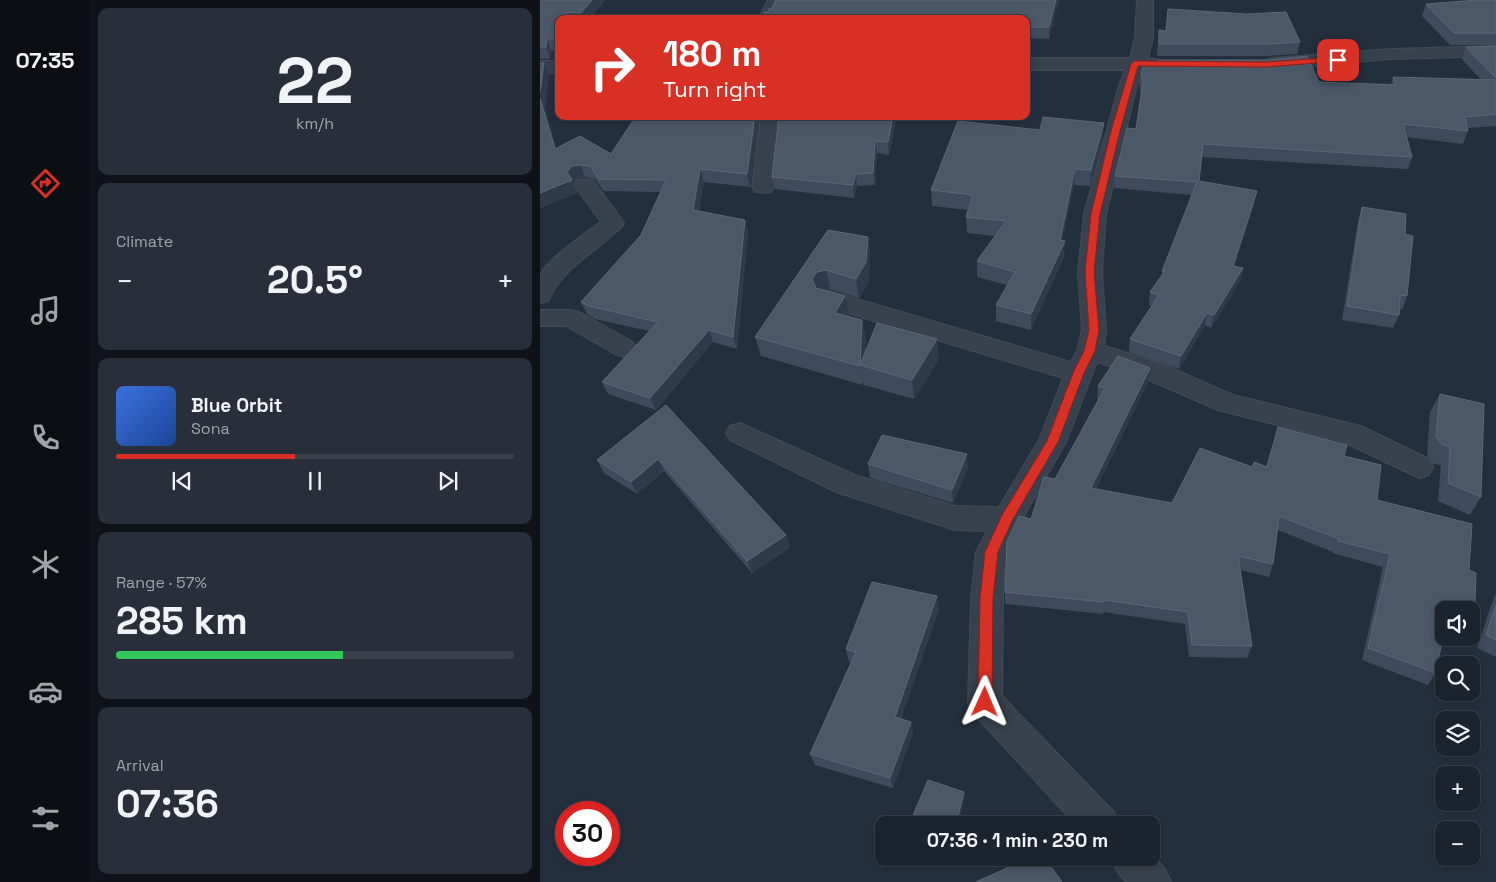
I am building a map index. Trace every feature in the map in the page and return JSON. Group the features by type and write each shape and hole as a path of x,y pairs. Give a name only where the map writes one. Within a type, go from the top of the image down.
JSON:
{"street":[{"path":"1093,816 985,702 987,598 992,552 1006,519 1052,442 1084,362 1094,330 1090,272 1095,214 1118,120 1135,64 1141,53 1144,38 1145,0"},
{"path":"1256,64 1390,54 1496,51"},
{"path":"1030,64 1171,64"},
{"path":"540,67 555,67"},
{"path":"763,187 770,120"},
{"path":"540,295 544,286 572,255 613,223 585,185"},
{"path":"830,299 1084,362 1151,370 1227,404 1351,433 1419,467"},
{"path":"540,318 570,318 624,348"},
{"path":"740,433 846,484 955,518 1006,519"},
{"path":"1137,866 1152,882"}],"lane":[{"path":"767,15 775,0"}],"building":[{"path":"540,0 592,0 581,13 568,12 567,15 555,15 555,38 547,39 546,47 540,47"},
{"path":"776,0 1056,0 1049,27 1030,27 1030,15 763,15 764,12 768,12"},
{"path":"1496,0 1496,33 1454,33 1426,4"},
{"path":"1168,9 1247,14 1286,12 1300,42 1268,44 1159,44 1159,30 1166,31"},
{"path":"1496,46 1496,78 1466,47"},
{"path":"1307,56 1319,82 1396,85 1393,77 1496,80 1496,114 1465,117 1468,131 1403,124 1412,157 1203,144 1199,181 1257,191 1233,266 1243,268 1214,315 1207,313 1181,356 1130,339 1159,295 1150,292 1165,271 1162,271 1197,182 1115,176 1127,128 1136,129 1143,82 1141,72 1144,65 1158,65 1158,60 1269,60"},
{"path":"540,63 544,63 540,92"},
{"path":"540,98 555,149 580,136 611,154 633,120 754,120 747,174 700,169 693,210 745,220 733,337 709,330 650,398 602,382 658,322 589,306 581,302 641,235 666,180 599,179 590,166 580,165 572,166 567,172 572,180 540,193"},
{"path":"1043,117 1104,123 1091,170 1075,169 1060,240 1065,241 1031,314 996,305 1015,272 977,261 1006,221 966,217 973,195 931,190 958,121 1040,130"},
{"path":"779,120 892,120 888,142 875,141 873,173 856,174 853,185 772,177"},
{"path":"1362,207 1406,214 1405,234 1413,236 1407,296 1400,295 1399,315 1347,306"},
{"path":"828,230 868,237 866,262 856,279 826,270 817,272 812,279 816,288 845,296 835,313 862,320 860,366 755,337"},
{"path":"877,323 937,339 912,380 860,365"},
{"path":"1118,356 1150,368 1091,488 1172,503 1200,448 1252,467 1254,462 1267,467 1278,427 1347,445 1344,456 1381,465 1377,500 1472,524 1469,570 1476,573 1475,601 1435,601 1435,646 1441,646 1439,656 1435,656 1435,673 1368,648 1390,554 1338,541 1339,539 1279,516 1273,564 1238,556 1252,646 1192,645 1188,612 1105,600 1104,602 1005,592 1007,542 1019,516 1031,519 1044,477 1055,479 1105,388 1098,386"},
{"path":"1440,394 1484,404 1481,497 1448,483 1450,447 1443,445 1436,437"},
{"path":"666,405 786,535 747,561 658,459 631,482 597,460"},
{"path":"882,435 967,454 952,490 868,464"},
{"path":"872,582 937,596 895,717 911,722 890,778 810,754 856,652 846,649"},
{"path":"1496,605 1496,640 1486,635"},
{"path":"928,780 964,792 958,816 913,816"},
{"path":"1011,866 1051,866 1062,882 976,882"}],"route":[{"path":"985,702 987,598 992,552 1006,519 1052,442 1078,373 1090,351 1094,330 1090,272 1095,214 1135,64 1216,65 1338,60"}]}
